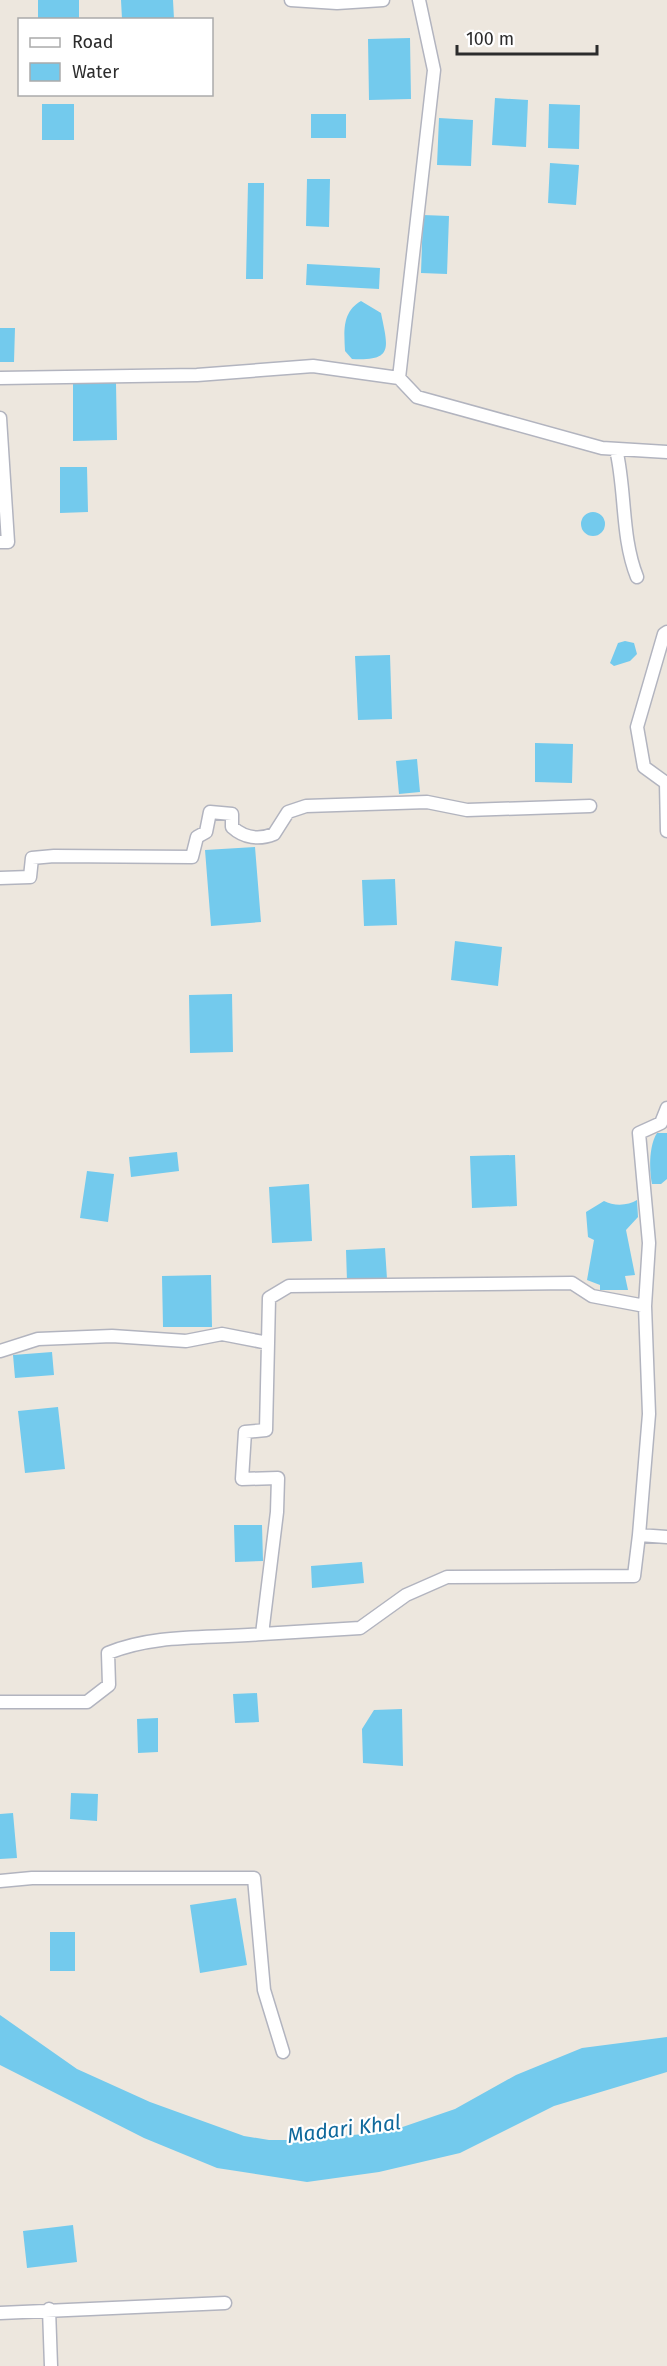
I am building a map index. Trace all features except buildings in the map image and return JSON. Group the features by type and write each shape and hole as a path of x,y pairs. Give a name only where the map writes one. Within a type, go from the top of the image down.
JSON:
{"street":[{"path":"291,0 337,3 382,0"},
{"path":"399,378 434,70 419,0"},
{"path":"0,378 197,375 313,366 399,378 417,397 602,448 667,452"},
{"path":"0,418 8,542 0,542"},
{"path":"616,449 622,474 630,558 638,577"},
{"path":"667,632 664,634 638,727 644,767 666,783 667,831"},
{"path":"0,878 30,877 32,858 54,856 192,857 196,837 206,832 210,812 232,814 232,827 241,835 255,838 274,834 288,812 306,806 427,802 467,810 590,806"},
{"path":"0,1702 87,1702 109,1685 108,1653 122,1647 173,1637 221,1638 360,1628 406,1594 447,1577 634,1576 650,1414 645,1306 649,1243 639,1133 661,1123 667,1108"},
{"path":"262,1634 277,1512 278,1478 242,1479 245,1432 266,1430 269,1298 289,1286 572,1283 592,1296 645,1306"},
{"path":"0,1351 38,1339 112,1335 186,1341 222,1334 268,1343"},
{"path":"639,1535 667,1537"},
{"path":"0,1881 32,1878 254,1878 264,1990 283,2052"},
{"path":"0,2313 49,2309 225,2303"},
{"path":"49,2309 51,2366"}],"water":[{"path":"38,0 79,0 79,18 38,18"},
{"path":"121,0 173,0 174,18 122,18"},
{"path":"410,38 411,99 369,100 368,39"},
{"path":"495,98 528,100 526,147 492,145"},
{"path":"42,104 74,104 74,140 42,140"},
{"path":"549,104 580,105 579,149 548,148"},
{"path":"311,114 346,114 346,138 311,138"},
{"path":"439,118 473,120 471,166 437,165"},
{"path":"550,163 579,165 576,205 548,203"},
{"path":"307,179 330,179 329,227 306,226"},
{"path":"248,183 264,183 263,279 246,279"},
{"path":"423,215 449,216 447,274 421,273"},
{"path":"307,264 380,268 379,289 306,285"},
{"path":"361,301 381,313 385,350 375,358 352,359 345,351 344,336 347,316"},
{"path":"0,328 15,328 14,362 0,362"},
{"path":"73,383 116,383 117,440 73,441"},
{"path":"60,467 87,467 88,512 60,513"},
{"path":"593,512 601,516 605,524 601,532 593,536 585,532 581,524 585,516"},
{"path":"625,641 634,643 637,654 630,661 614,666 610,663 618,643"},
{"path":"390,655 392,719 358,720 355,656"},
{"path":"535,743 573,744 572,783 535,782"},
{"path":"417,759 420,792 399,794 396,761"},
{"path":"255,847 261,922 211,926 205,850"},
{"path":"395,879 397,925 364,926 362,880"},
{"path":"455,941 502,947 498,986 451,980"},
{"path":"232,994 233,1052 190,1053 189,995"},
{"path":"657,1133 667,1133 667,1179 661,1184 652,1184 650,1158 652,1144"},
{"path":"177,1152 179,1171 131,1177 129,1157"},
{"path":"515,1155 517,1206 472,1208 470,1156"},
{"path":"87,1171 114,1174 108,1222 80,1218"},
{"path":"309,1184 312,1241 272,1243 269,1187"},
{"path":"637,1200 638,1217 626,1230 635,1275 625,1276 628,1290 600,1290 600,1285 587,1280 594,1240 588,1237 586,1212 604,1201 620,1205"},
{"path":"385,1248 387,1279 347,1281 346,1250"},
{"path":"211,1275 212,1327 163,1327 162,1276"},
{"path":"52,1352 54,1375 15,1378 13,1355"},
{"path":"58,1407 65,1469 25,1473 18,1411"},
{"path":"234,1525 262,1525 263,1561 235,1562"},
{"path":"362,1562 364,1583 312,1588 311,1566"},
{"path":"257,1693 259,1722 235,1723 233,1694"},
{"path":"402,1709 403,1766 363,1763 362,1729 374,1710"},
{"path":"158,1718 158,1752 138,1753 137,1719"},
{"path":"71,1793 98,1794 97,1821 70,1819"},
{"path":"13,1813 17,1858 0,1859 0,1814"},
{"path":"236,1898 247,1965 200,1973 190,1905"},
{"path":"50,1932 75,1932 75,1971 50,1971"},
{"path":"0,2015 77,2069 150,2102 244,2136 269,2140 388,2132 455,2109 516,2075 582,2048 667,2037 667,2072 554,2106 460,2153 379,2172 307,2182 217,2168 144,2138 0,2065"},
{"path":"73,2225 77,2262 27,2268 23,2231"}],"water label":[{"name":"Madari Khal","path":"344,2129"}]}
